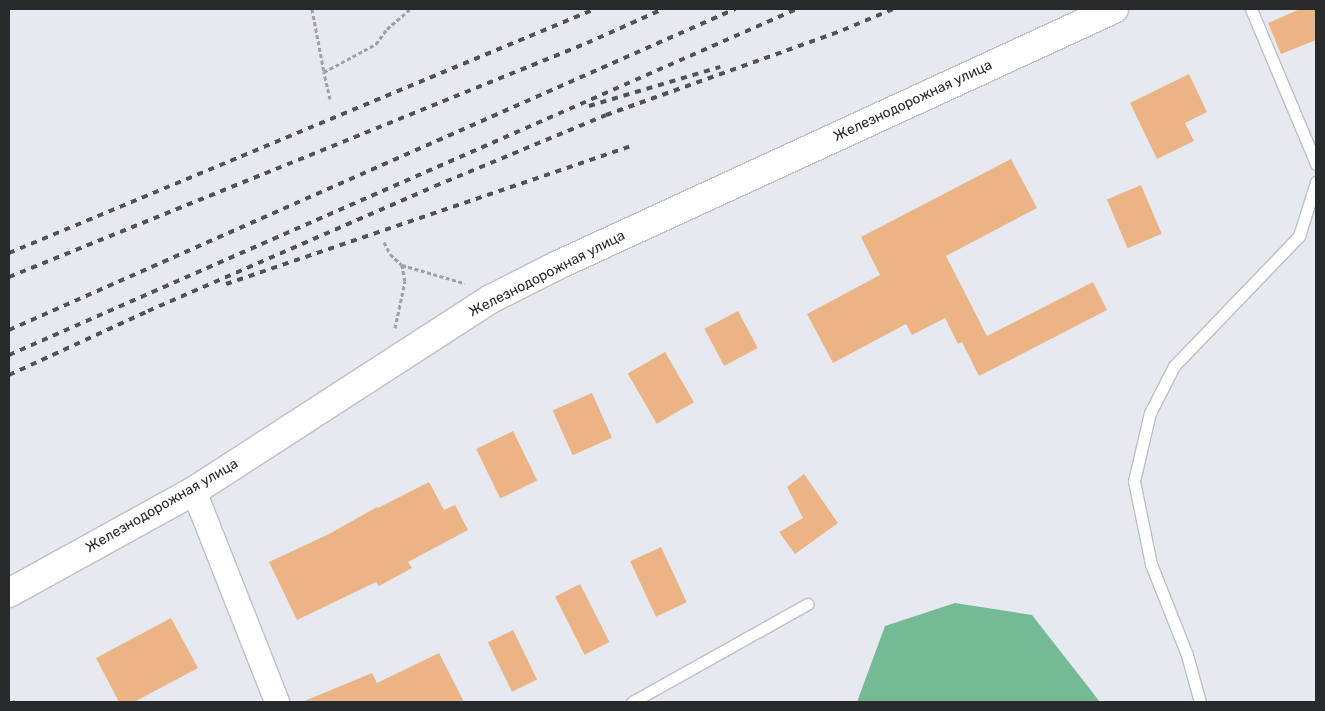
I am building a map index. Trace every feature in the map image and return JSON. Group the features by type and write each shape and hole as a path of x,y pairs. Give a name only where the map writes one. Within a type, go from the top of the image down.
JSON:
{"street":[{"name":"Железнодорожная улица","path":"9,593 194,491 492,299 558,265 1114,9"},
{"path":"194,491 277,702"}],"lane":[{"path":"1251,9 1316,164"},
{"path":"1200,702 1188,655 1151,564 1134,481 1150,413 1174,366 1298,236 1316,182"},
{"path":"632,702 807,604"}],"path":[{"path":"312,9 330,99"},
{"path":"324,72 376,44 387,29 410,9"},
{"path":"384,242 390,254 402,264 468,285 492,299"},
{"path":"401,357 395,329 405,281 402,264"}],"green space":[{"path":"955,603 1032,615 1100,702 857,702 885,626"}],"building":[{"path":"1300,9 1316,9 1316,40 1281,54 1268,23"},
{"path":"1189,74 1207,112 1185,123 1194,141 1157,159 1130,103"},
{"path":"1011,159 1037,208 946,256 987,336 1093,282 1107,310 979,376 962,342 958,344 945,318 912,335 906,324 833,363 807,314 880,275 861,237"},
{"path":"1141,185 1162,234 1128,248 1107,199"},
{"path":"738,311 758,348 724,366 704,329"},
{"path":"665,352 694,402 657,424 628,374"},
{"path":"592,393 612,438 573,455 553,410"},
{"path":"513,431 537,480 500,498 476,449"},
{"path":"804,474 838,523 795,554 779,532 803,518 787,487"},
{"path":"429,482 444,510 455,505 468,530 408,562 412,568 379,586 376,582 297,620 269,562 329,534 377,507"},
{"path":"661,547 687,602 656,617 630,561"},
{"path":"580,584 610,642 585,655 555,597"},
{"path":"171,618 198,668 134,702 119,702 96,658"},
{"path":"513,630 537,679 512,692 488,642"},
{"path":"439,653 464,702 302,702 372,673 377,683"}],"railway":[{"path":"9,253 595,9"},
{"path":"9,277 587,43 663,9"},
{"path":"9,330 735,9"},
{"path":"9,355 797,9"},
{"path":"9,375 148,311 435,186 606,115 843,30 893,9"},
{"path":"589,106 720,67"},
{"path":"226,284 629,147"}]}
